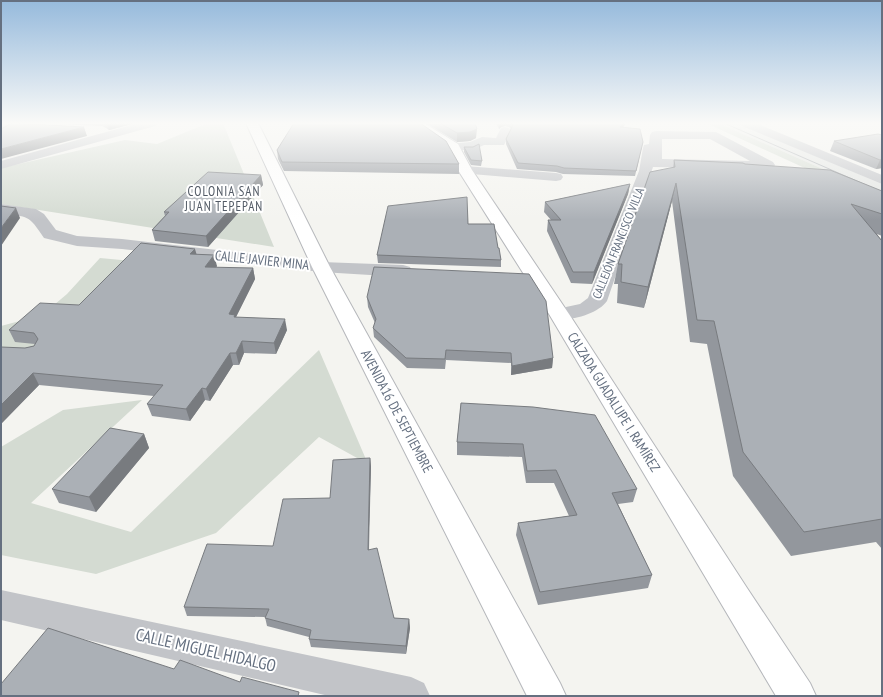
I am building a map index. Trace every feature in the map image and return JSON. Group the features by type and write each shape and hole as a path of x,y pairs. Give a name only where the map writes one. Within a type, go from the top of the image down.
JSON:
{"main road":[{"name":"AVENIDA16 DE SEPTIEMBRE","path":"268,156 321,267 547,696"},
{"name":"CALZADA GUADALUPE I. RAMÍREZ","path":"457,156 465,170 560,314 731,592 797,696"}],"street":[{"path":"1,165 35,156"},
{"name":"CALLEJÓN FRANCISCO VILLA","path":"560,314 586,309 597,301 649,166 650,156"},
{"path":"649,166 651,156"},
{"path":"649,166 708,164 768,165 750,156"},
{"path":"824,156 882,180"},
{"path":"649,166 769,179"},
{"path":"465,170 556,177"},
{"name":"CALLE JAVIER MINA","path":"1,209 30,212 38,217 50,234 77,241 122,244 321,267 416,271"},
{"path":"512,275 536,276"},
{"name":"CALLE MIGUEL HIDALGO","path":"1,605 411,696"}],"shaded area":[{"path":"56,156 236,156 274,247 1,204 1,168"},
{"path":"777,156 792,156 882,195 820,175"},
{"path":"792,156 814,156 882,184 882,195"},
{"path":"100,258 132,261 44,348 1,353 1,326 42,315 67,294"},
{"path":"319,350 368,464 319,437 216,533 96,574 1,555 1,447 63,410 142,400 31,503 131,532"}],"building":[{"path":"279,156 454,156 459,164 282,162"},
{"path":"469,156 481,156 482,161 471,160"},
{"path":"514,156 640,156 636,171 564,168 557,166 518,163"},
{"path":"869,156 882,156 882,159 880,160"},
{"path":"674,160 743,163 830,170 882,191 882,214 851,204 882,241 882,519 804,532 743,452 714,321 697,320 676,183 648,287 621,282 622,264 618,264 650,172 675,167"},
{"path":"208,172 261,175 206,236 152,230 169,212 164,212"},
{"path":"630,184 594,272 573,272 548,220 561,220 545,202"},
{"path":"467,197 468,224 494,224 501,260 377,255 388,206"},
{"path":"1,206 16,208 1,228"},
{"path":"141,243 195,249 190,254 214,255 205,267 253,268 229,314 235,315 234,317 285,319 274,343 242,341 236,353 230,353 206,389 202,388 186,409 147,404 163,385 33,373 1,405 1,347 25,348 34,346 38,339 34,333 9,330 40,303 79,305"},
{"path":"374,267 529,274 546,301 553,358 512,366 511,353 446,350 445,359 406,358 373,328 376,319 367,297"},
{"path":"461,403 533,407 595,415 637,489 612,493 652,575 540,592 518,523 577,515 556,470 527,471 523,444 457,442"},
{"path":"110,428 144,434 89,497 52,489"},
{"path":"370,458 368,550 377,548 394,618 409,619 406,646 309,639 311,630 265,618 269,609 184,607 207,544 273,546 283,499 330,498 333,460"},
{"path":"48,628 174,669 180,660 240,682 242,677 299,692 298,696 1,696 1,684"}],"tram line":[{"path":"798,156 882,192"}],"district":[{"name":"COLONIA SAN JUAN TEPEPAN","path":"224,198"}]}
